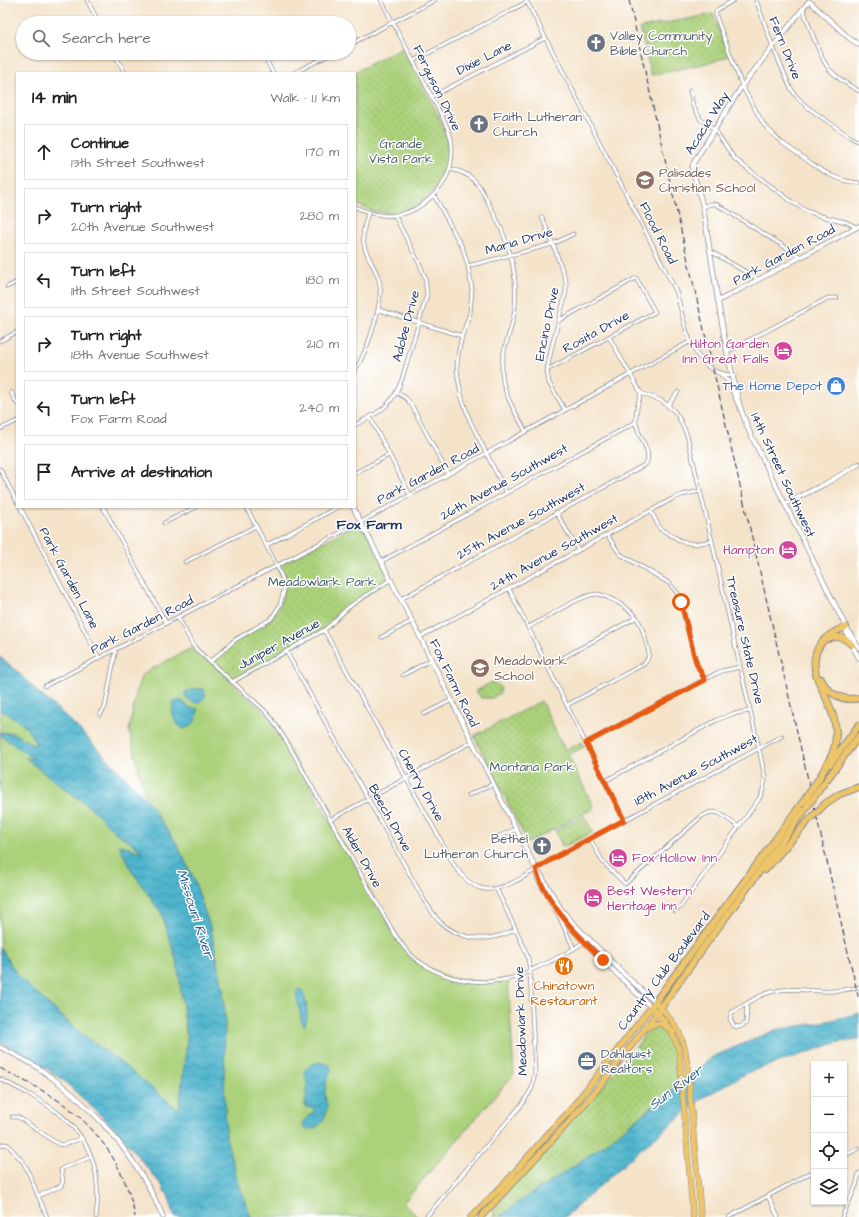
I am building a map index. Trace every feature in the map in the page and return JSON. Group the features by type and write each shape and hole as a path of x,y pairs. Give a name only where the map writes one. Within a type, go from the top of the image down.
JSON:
{"highway":[{"path":"846,627 823,644 818,656 818,668 822,682 831,693 838,697 850,700 859,698"},
{"path":"818,780 833,753 837,729 832,710 814,669 815,655 819,646 827,636 846,627"},
{"path":"828,639 834,637 845,638 852,644"},
{"name":"Country Club Boulevard","path":"471,1217 507,1181 566,1115 602,1070 653,1004 859,726"},
{"name":"Country Club Boulevard","path":"481,1217 594,1093 659,1010 859,736"},
{"path":"750,885 826,803 840,794 859,787"},
{"path":"644,1029 660,1023 664,1024 673,1032"}],"main road":[{"path":"653,1004 671,1019 678,1029 685,1046 701,1217"},
{"path":"659,1010 673,1032 679,1051 694,1217"}],"street":[{"path":"87,0 95,16"},
{"name":"Ferguson Drive","path":"356,207 368,213 381,216 395,216 408,212 421,205 434,195 443,184 451,169 451,138 432,96 381,0"},
{"path":"356,40 435,0"},
{"path":"734,0 716,11 716,16 742,86 764,125 781,142 832,176 846,181 859,183"},
{"name":"Fern Drive","path":"756,0 790,88 807,107 859,142"},
{"path":"413,61 526,1"},
{"name":"Flood Road","path":"526,1 669,277 676,292 684,326 694,351 708,367 720,373 734,376"},
{"path":"809,1 849,38 859,45"},
{"name":"Acacia Way","path":"718,301 703,207 692,168 694,162 742,86 809,1"},
{"path":"803,9 828,68 839,79 859,91"},
{"name":"Dixie Lane","path":"432,96 545,38"},
{"path":"118,60 124,72"},
{"path":"266,60 272,72"},
{"path":"296,72 319,60"},
{"path":"690,91 694,106 701,120 715,130 734,158 745,167 806,211 846,222 858,227"},
{"path":"451,169 460,171 469,176 479,186 500,223 511,255 515,282 515,304 513,323 502,363 502,372 503,383 507,396 526,432"},
{"path":"434,195 463,249 472,289 470,313 462,336 458,354 457,366 459,388 468,416 506,492"},
{"path":"703,207 710,204 716,204 800,257"},
{"path":"356,368 360,362 379,310 381,292 379,280 362,243 363,230 368,213"},
{"name":"Adobe Drive","path":"356,424 385,407 397,393 427,296 425,277 395,216"},
{"name":"Encino Drive","path":"542,217 554,244 566,281 566,292 547,370 549,383 565,410"},
{"name":"Park Garden Road","path":"718,301 858,227"},
{"name":"Maria Drive","path":"468,266 554,244 573,234"},
{"path":"710,251 758,279"},
{"name":"Rosita Drive","path":"547,370 655,312 636,278 558,321"},
{"path":"7,288 16,283"},
{"path":"727,352 828,298 838,298"},
{"name":"14th Street Southwest","path":"718,301 727,352 734,376 740,408 749,431 846,627 859,648"},
{"path":"379,310 462,336"},
{"path":"0,340 16,332"},
{"path":"609,337 641,393 636,414 636,422"},
{"name":"Park Garden Road","path":"46,686 361,522 690,341"},
{"path":"720,373 728,380 740,408"},
{"path":"11,392 16,402"},
{"path":"668,405 678,392"},
{"path":"397,393 406,398 412,406 448,474"},
{"name":"Treasure State Drive","path":"641,393 662,401 674,410 687,435 765,778 763,790 759,799 681,906 675,911"},
{"path":"370,417 410,495"},
{"path":"0,429 16,421"},
{"name":"25th Avenue Southwest","path":"401,599 556,512 646,464 648,452 637,431 636,422"},
{"name":"26th Avenue Southwest","path":"382,561 636,422"},
{"path":"356,472 389,455"},
{"path":"785,504 825,484 859,464"},
{"path":"0,469 16,500"},
{"name":"24th Avenue Southwest","path":"420,637 674,498 682,494 700,491"},
{"name":"Park Garden Lane","path":"21,508 100,658"},
{"path":"104,508 166,623"},
{"path":"164,523 194,508"},
{"path":"210,662 235,640 271,619 280,605 284,590 283,580 277,566 247,508"},
{"path":"266,545 336,508"},
{"name":"Fox Farm Road","path":"354,508 382,561 536,869 561,909 572,922 653,1004"},
{"path":"651,511 660,529 683,542 695,544 712,540"},
{"path":"556,512 578,550"},
{"path":"186,562 256,526"},
{"path":"607,535 620,554 669,583 679,595 697,665 705,680"},
{"name":"Juniper Avenue","path":"232,682 332,625 349,607 391,580"},
{"path":"509,589 624,820"},
{"path":"529,627 584,597 596,594 605,596 631,610 642,626 649,653 648,659 644,664 567,705"},
{"name":"Alder Drive","path":"178,617 192,644 272,719 288,744 390,928 409,953 420,963 450,978 480,982 497,981 530,971 574,949 588,938"},
{"path":"548,666 637,617"},
{"path":"382,637 412,621"},
{"name":"14th Street Southwest","path":"846,627 848,638 859,658"},
{"name":"Cherry Drive","path":"324,630 456,868 463,877 480,888 496,888 517,880 536,869"},
{"path":"100,715 105,707 116,649"},
{"name":"Beech Drive","path":"286,651 430,910 440,922 453,932 469,938 498,937 516,929"},
{"path":"403,675 431,660"},
{"path":"586,743 722,671 740,667"},
{"path":"424,714 452,700"},
{"path":"605,782 717,720 732,714 750,711"},
{"name":"18th Avenue Southwest","path":"536,869 624,820 782,736"},
{"path":"330,820 472,742"},
{"path":"469,795 493,784"},
{"path":"590,839 603,862 625,884 702,816 711,812 719,813 739,827"},
{"path":"493,839 516,828"},
{"name":"Fox Farm Road","path":"536,869 538,879 555,909 574,949"},
{"name":"Meadowlark Drive","path":"426,1217 523,1102 532,1088 535,1072 530,971 524,947 496,888"},
{"name":"Fox Farm Road","path":"555,909 584,942 653,1004"},
{"path":"747,1004 746,1023 738,1027 734,1026 730,1018 732,1012 761,995 775,991 799,989 836,991 859,987"},
{"path":"0,1047 39,1068 66,1089 102,1122 130,1157 150,1190 163,1217"},
{"path":"0,1079 52,1108 67,1120 82,1138 92,1157 98,1185 96,1217"},
{"path":"12,1117 18,1118 58,1144 63,1145 82,1138"},
{"path":"0,1145 8,1145 23,1162 47,1217"},
{"path":"847,1154 859,1148"},
{"path":"38,1196 61,1186 63,1181 61,1170 63,1168 92,1157"},
{"path":"729,1217 811,1174"},
{"path":"842,1217 856,1186 859,1174"},
{"path":"768,1196 778,1217"}],"green space":[{"path":"713,14 729,56 712,62 651,75 640,28"},
{"name":"Grande Vista Park","path":"403,47 441,121 448,140 448,160 442,179 430,195 414,207 395,213 375,212 356,204 355,72"},
{"name":"Meadowlark Park","path":"361,522 391,579 349,607 332,625 232,682 210,662 235,640 271,619 280,605 284,590 283,580 277,566"},
{"path":"191,648 210,662 272,719 391,928 409,953 420,963 450,978 480,982 508,979 514,1074 403,1203 418,1217 251,1217 239,1187 226,1138 224,1073 225,1018 223,989 211,930 193,877 176,843 146,799 129,731 137,688 142,674"},
{"path":"494,681 501,688 500,693 492,698 481,698 476,691"},
{"name":"Montana Park","path":"541,701 565,750 582,742 584,747 568,755 594,808 528,843 474,736"},
{"path":"0,710 22,723 36,744 34,745 13,733 0,733"},
{"path":"0,735 35,759 27,758 35,766 90,807 114,831 137,847 144,855 129,847 132,871 162,914 178,966 187,1040 179,1111 125,1066 81,1033 35,992 17,974 0,948"},
{"path":"584,816 593,832 563,847 555,831"},
{"path":"657,1024 664,1029 673,1042 676,1060 677,1086 628,1126 578,1163 519,1202 500,1217 493,1217 495,1205 637,1046 648,1028"}],"water":[{"name":"Missouri River","path":"0,657 70,720 146,799 176,843 193,877 211,930 223,989 225,1018 224,1073 226,1138 239,1187 251,1217 175,1217 167,1192 164,1192 163,1187 118,1132 62,1079 29,1057 0,1042 0,948 17,974 80,1033 125,1066 179,1110 187,1040 178,966 162,914 132,871 119,845 129,847 143,853 114,831 90,807 26,758 34,759 0,735 0,733 13,733 34,745 36,744 33,737 22,723 0,710"},
{"path":"194,689 203,689 206,695 202,701 195,702 186,698 185,692"},
{"path":"182,700 189,708 198,709 192,725 183,729 175,720 173,710 174,702"},
{"path":"299,989 302,990 307,1008 307,1018 304,1026 302,1023 296,993"},
{"name":"Sun River","path":"859,1013 859,1040 839,1042 749,1072 704,1097 641,1149 565,1217 500,1217 516,1204 577,1164 639,1118 712,1057 775,1030 828,1021"},
{"path":"320,1062 329,1065 332,1070 325,1087 327,1106 325,1116 321,1124 318,1126 309,1129 304,1128 302,1123 306,1118 314,1113 313,1108 305,1107 307,1083 305,1071 310,1065"}],"railway":[{"path":"629,0 859,1000"},
{"path":"0,1068 66,1106 91,1128 102,1141 119,1169 126,1184 135,1217"}],"place":[{"name":"Valley Community Bible Church","path":"596,43"},
{"name":"Faith Lutheran Church","path":"479,124"},
{"name":"Palisades Christian School","path":"645,180"},
{"name":"Hilton Garden Inn Great Falls","path":"783,351"},
{"name":"The Home Depot","path":"836,386"},
{"name":"Hampton","path":"788,550"},
{"name":"Meadowlark School","path":"480,668"},
{"name":"Bethel Lutheran Church","path":"542,846"},
{"name":"Fox Hollow Inn","path":"618,858"},
{"name":"Best Western Heritage Inn","path":"593,898"},
{"name":"Chinatown Restaurant","path":"564,966"},
{"name":"Dahlquist Realtors","path":"587,1061"}],"district":[{"name":"Fox Farm","path":"369,525"}],"route":[{"path":"603,960 572,930 555,909 538,879 536,869 624,820 586,743 705,680 697,665 681,602"}]}
